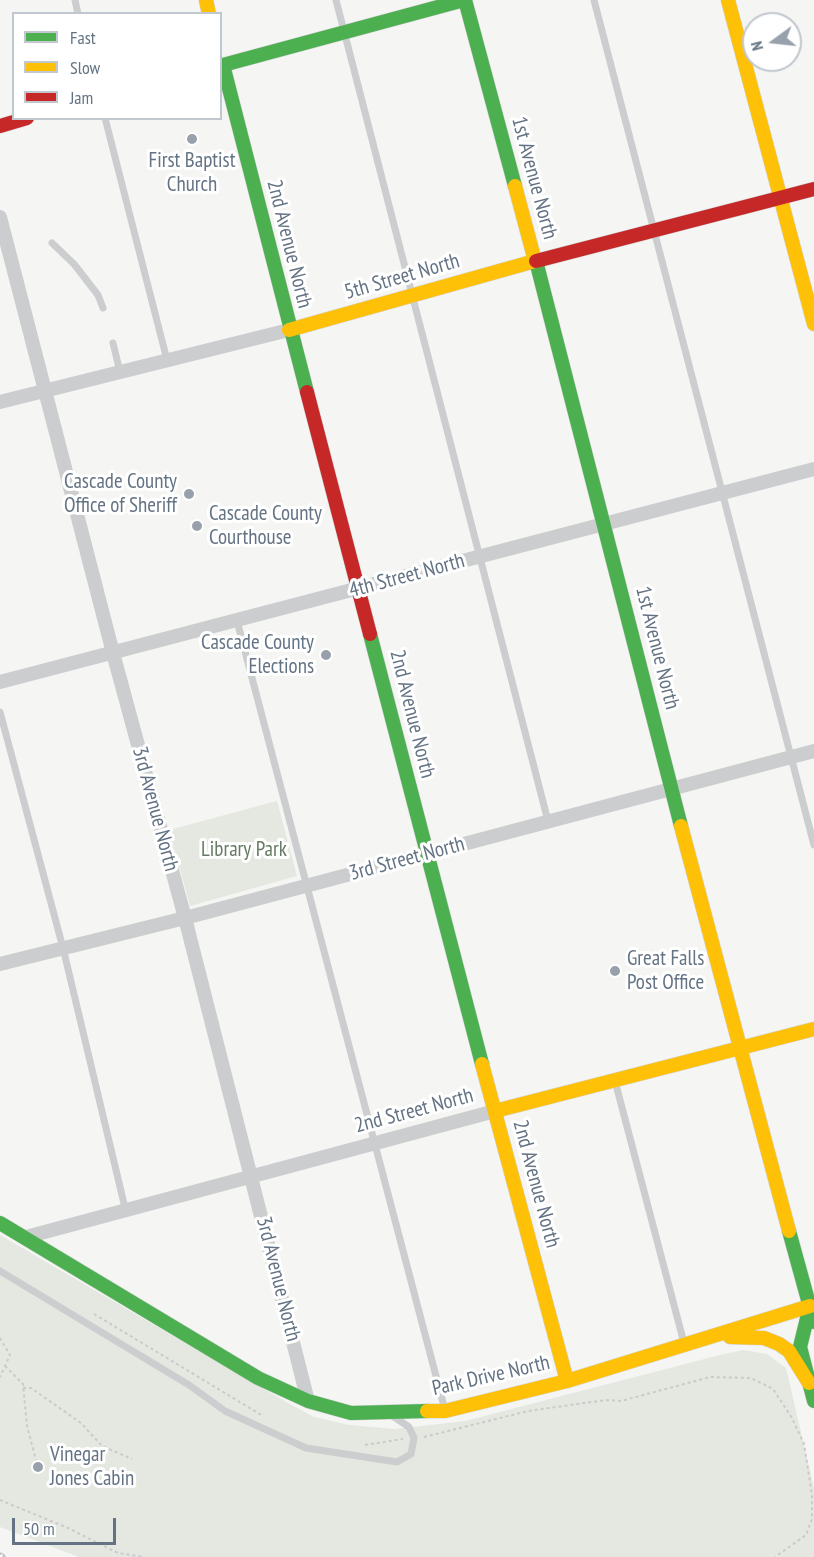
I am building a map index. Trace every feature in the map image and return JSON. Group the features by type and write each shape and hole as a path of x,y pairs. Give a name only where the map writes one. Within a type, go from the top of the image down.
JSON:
{"main road":[{"path":"222,63 464,0"},
{"name":"1st Avenue North","path":"464,0 535,261 739,1050 812,1306 814,1322"},
{"path":"728,0 814,324"},
{"name":"2nd Avenue North","path":"222,67 426,854 567,1381"},
{"path":"0,126 20,120"},
{"name":"5th Street North","path":"289,330 535,261 814,189"},
{"name":"2nd Street North","path":"495,1111 814,1029"},
{"name":"Park Drive North","path":"0,1223 258,1378 308,1401 351,1413 390,1414 446,1411 567,1381 812,1306"},
{"name":"1st Avenue North","path":"812,1306 800,1347 814,1401"},
{"path":"711,1337 764,1338 778,1344 789,1351 809,1383"}],"street":[{"name":"3rd Avenue North","path":"0,217 113,653 185,918 308,1401"},
{"name":"5th Street North","path":"0,402 289,330"},
{"name":"4th Street North","path":"0,682 359,590 602,523 814,469"},
{"name":"3rd Street North","path":"0,964 185,918 814,751"},
{"name":"2nd Street North","path":"26,1237 126,1212 495,1111"}],"lane":[{"path":"336,0 548,821"},
{"path":"594,0 656,230 814,845"},
{"path":"106,120 167,360"},
{"path":"52,243 74,264 98,295 103,308"},
{"path":"113,343 120,372"},
{"path":"237,621 446,1411"},
{"path":"0,712 63,948 126,1212"},
{"path":"615,1081 684,1345"},
{"path":"0,1271 189,1385 225,1411 306,1448 397,1462 411,1454 414,1438 409,1427 390,1414"}],"path":[{"path":"0,1338 10,1354 0,1377"},
{"path":"5,1366 23,1384 27,1426 36,1460"},
{"path":"23,1388 31,1388 81,1423 102,1446 132,1459"},
{"path":"0,1500 68,1528 118,1553 143,1557"}],"green space":[{"name":"Library Park","path":"277,801 297,876 190,906 169,830"},
{"path":"0,1235 288,1403 314,1417 349,1425 395,1429 465,1421 720,1355 743,1350 767,1354 786,1368 814,1488 814,1557 79,1557 0,1527"}],"traffic: fast":[{"path":"307,392 223,65 464,0"},
{"path":"465,0 515,186"},
{"path":"536,261 681,826"},
{"path":"370,634 482,1064"},
{"path":"0,1223 258,1378 308,1401 351,1413 427,1411"},
{"path":"789,1231 814,1322"},
{"path":"810,1306 800,1347 814,1401"}],"traffic: slow":[{"path":"206,0 209,12"},
{"path":"728,0 814,324"},
{"path":"289,330 535,261 515,186"},
{"path":"681,826 789,1231"},
{"path":"495,1111 814,1029"},
{"path":"482,1064 567,1381 810,1306"},
{"path":"730,1337 764,1338 779,1344 789,1351 809,1383"},
{"path":"427,1411 445,1411 567,1381"}],"traffic: jam":[{"path":"0,126 20,120"},
{"path":"536,261 814,189"},
{"path":"307,392 370,634"}],"place":[{"name":"First Baptist Church","path":"192,139"},
{"name":"Cascade County Office of Sheriff","path":"189,494"},
{"name":"Cascade County Courthouse","path":"197,526"},
{"name":"Cascade County Elections","path":"326,655"},
{"name":"Great Falls Post Office","path":"615,971"},
{"name":"Vinegar Jones Cabin","path":"38,1467"}]}
